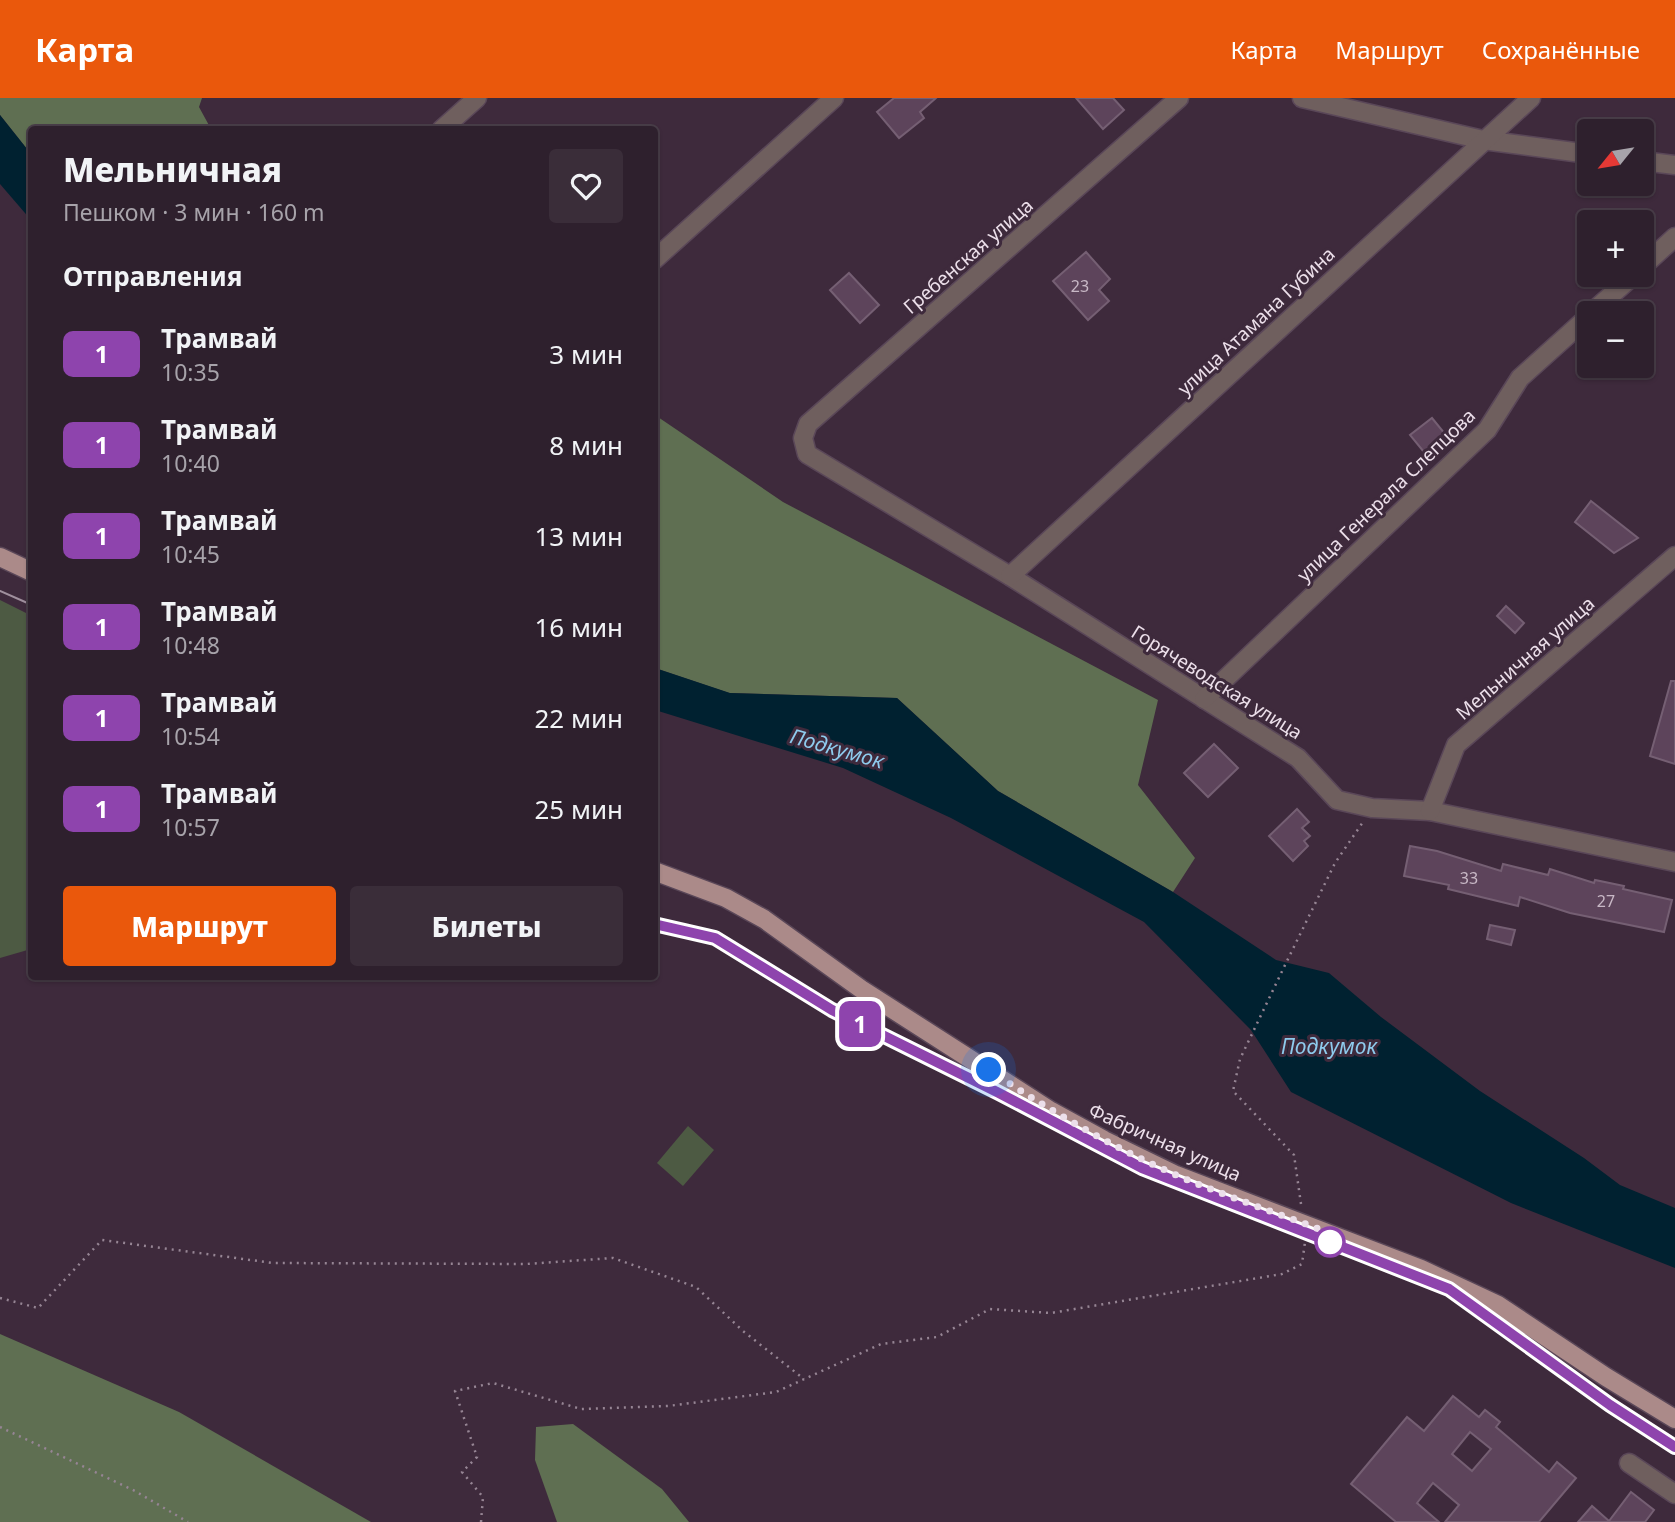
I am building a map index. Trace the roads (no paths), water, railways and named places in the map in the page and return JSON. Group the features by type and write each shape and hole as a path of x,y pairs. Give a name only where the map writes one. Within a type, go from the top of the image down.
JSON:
{"main road":[{"path":"0,558 28,570"},
{"name":"Фабричная улица","path":"658,872 726,898 764,919 861,989 1051,1111 1104,1140 1176,1175 1421,1269 1498,1305 1675,1419"}],"street":[{"path":"446,126 477,98"},
{"path":"658,256 834,98"},
{"name":"Гребенская улица","path":"807,454 803,438 808,424 1179,98"},
{"path":"1301,98 1483,140 1577,152"},
{"name":"улица Атамана Губина","path":"1010,576 1531,98"},
{"path":"1654,162 1675,165"},
{"path":"1654,256 1675,237"},
{"name":"улица Генерала Слепцова","path":"1604,301 1620,287"},
{"name":"улица Генерала Слепцова","path":"1204,699 1487,430 1520,378 1577,326"},
{"name":"Горячеводская улица","path":"807,454 1010,576 1298,758 1338,800 1372,808 1430,811 1675,862"},
{"name":"Мельничная улица","path":"1430,811 1456,745 1675,556"},
{"path":"1629,1463 1675,1494"}],"water":[{"path":"0,115 28,150 28,217 0,184"},
{"name":"Подкумок","path":"658,669 730,693 897,698 998,791 1173,892 1276,960 1329,973 1381,1017 1480,1091 1584,1158 1620,1185 1675,1208 1675,1268 1511,1203 1291,1092 1251,1030 1144,922 951,818 843,768 658,711"}],"tram line":[{"path":"0,591 28,603"},
{"path":"658,925 715,938 832,1010 1142,1168 1449,1289 1610,1405 1675,1447"},
{"name":"1","path":"658,925 715,938 776,973 832,1010 1142,1168 1449,1289 1610,1405 1675,1447"}]}
